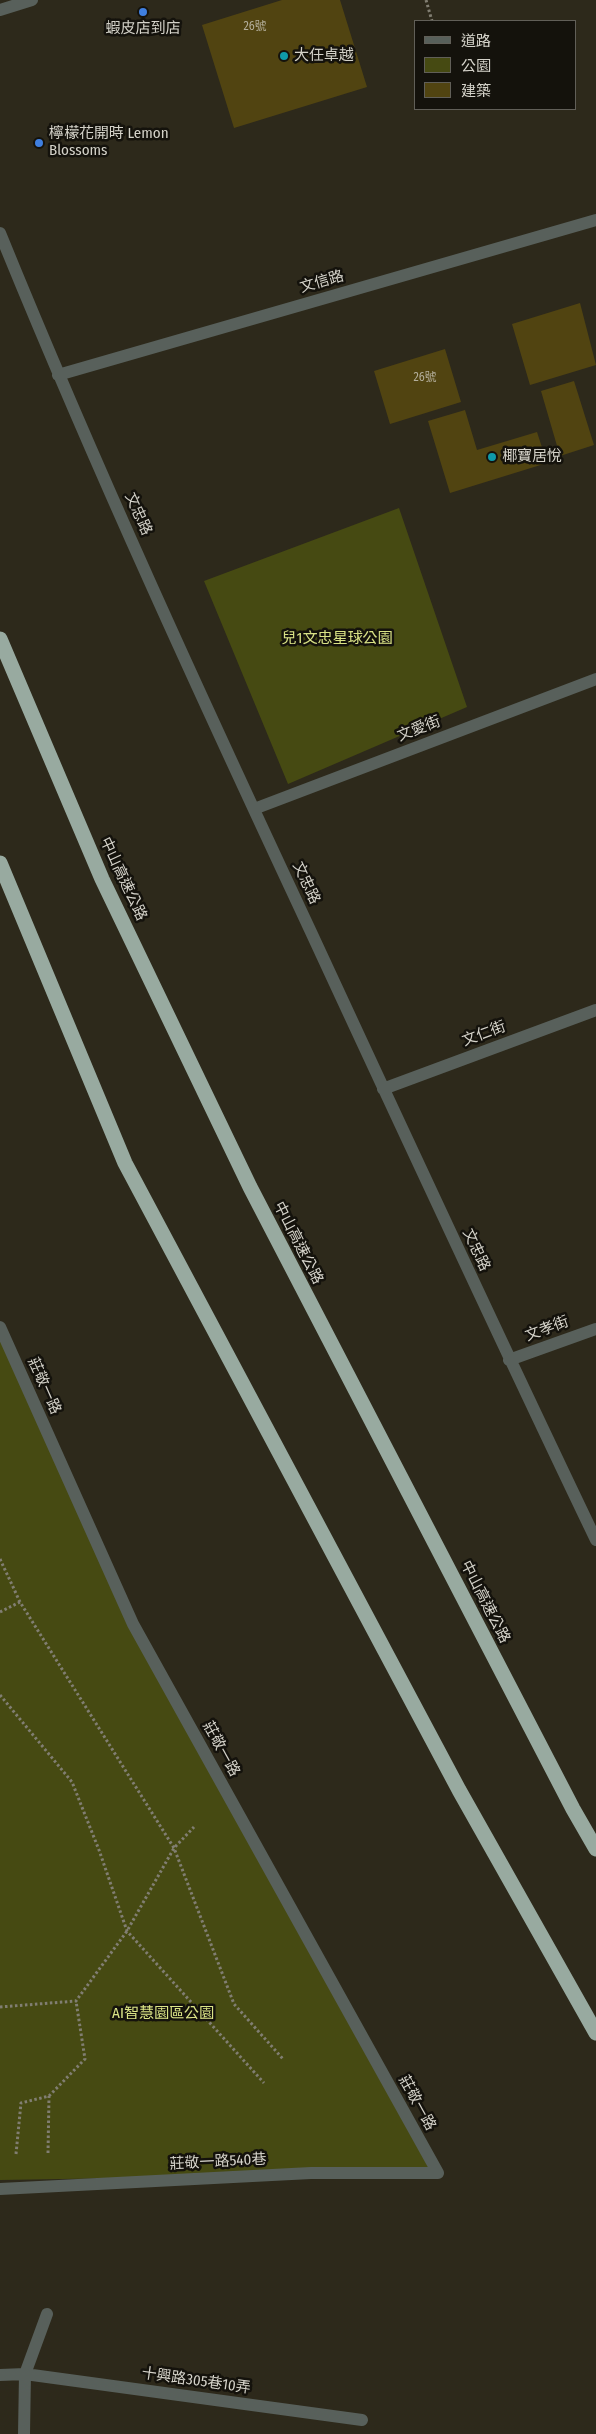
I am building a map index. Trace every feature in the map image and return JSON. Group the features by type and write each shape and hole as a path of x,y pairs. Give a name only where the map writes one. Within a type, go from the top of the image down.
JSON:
{"highway":[{"name":"中山高速公路","path":"0,638 102,879 250,1188 569,1801 596,1849"},
{"path":"0,863 125,1163 459,1790 596,2032"}],"street":[{"path":"0,10 32,0"},
{"name":"文信路","path":"58,376 596,220"},
{"name":"文忠路","path":"0,233 58,376 254,809 509,1360 596,1540"},
{"name":"文愛街","path":"254,809 596,679"},
{"name":"文仁街","path":"383,1088 596,1010"},
{"name":"莊敬一路","path":"0,1328 133,1624 438,2173"},
{"name":"文孝街","path":"509,1360 596,1329"},
{"name":"莊敬一路540巷","path":"0,2189 311,2173 438,2173"},
{"path":"24,2434 25,2374 47,2314"},
{"name":"十興路305巷10弄","path":"0,2375 25,2374 362,2420"}],"path":[{"path":"426,0 432,20"},
{"path":"0,1559 20,1602 174,1848 234,2004 283,2059"},
{"path":"0,1612 20,1602"},
{"path":"0,1695 72,1782 99,1850 127,1931 264,2083"},
{"path":"16,2154 21,2104 49,2096 85,2059 76,2001 127,1931 174,1848 194,1827"},
{"path":"0,2007 76,2001"},
{"path":"48,2153 49,2096"}],"green space":[{"name":"兒1文忠星球公園","path":"399,508 467,707 288,784 204,581"},
{"name":"AI智慧園區公園","path":"0,1328 133,1624 438,2173 0,2180"}],"building":[{"name":"大任卓越","path":"282,0 340,0 367,87 234,128 202,25"},
{"path":"580,303 596,365 530,385 512,324"},
{"path":"445,349 461,402 390,424 374,371"},
{"name":"椰寶居悅","path":"574,381 594,445 560,456 541,391"},
{"name":"椰寶居悅","path":"465,410 477,450 537,432 547,463 450,493 428,421"}],"place":[{"name":"蝦皮店到店","path":"143,12"},
{"name":"大任卓越","path":"284,56"},
{"name":"檸檬花開時 Lemon Blossoms","path":"39,143"},
{"name":"椰寶居悅","path":"492,457"}]}
